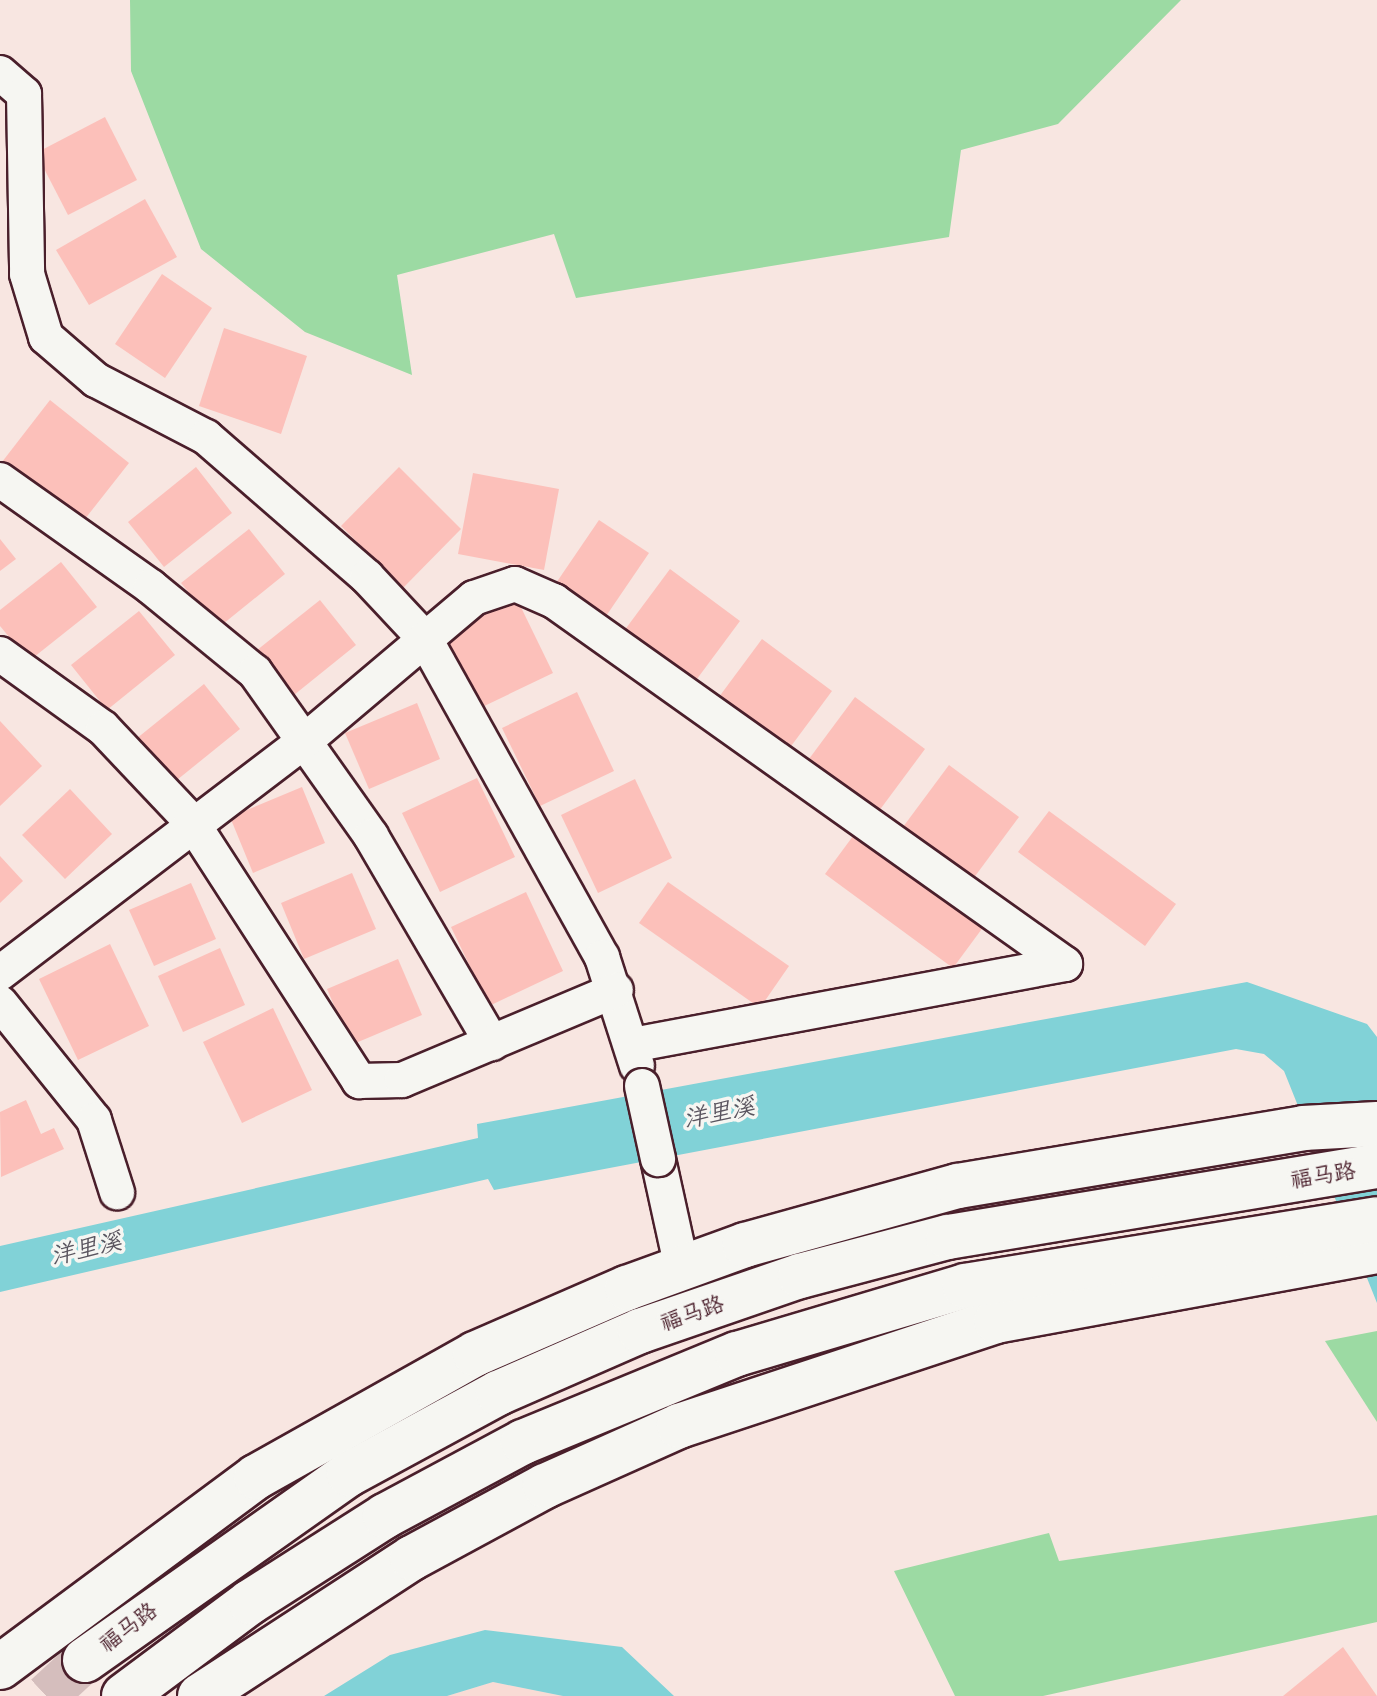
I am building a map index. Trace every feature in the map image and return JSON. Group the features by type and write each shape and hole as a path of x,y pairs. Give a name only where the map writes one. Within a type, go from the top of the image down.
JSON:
{"main road":[{"path":"0,1667 191,1520 368,1409 501,1343 682,1268 958,1186 1303,1128 1377,1124"},
{"name":"福马路","path":"85,1660 349,1474 498,1393 640,1331 800,1276 948,1237 1377,1166"},
{"path":"124,1696 250,1602 385,1516 523,1442 693,1370 965,1286 1364,1237"},
{"path":"200,1696 412,1558 545,1486 679,1426 996,1321 1364,1237"}],"street":[{"path":"0,73 24,94 27,274 46,337 96,380 206,437 367,577 425,639 616,990 642,1086 682,1268"},
{"path":"0,480 237,654 306,740 492,1043"},
{"path":"0,973 191,821 306,740 486,590 532,588 1065,964 632,1045"},
{"path":"0,654 103,728 191,821 359,1081 383,1085 616,990"},
{"path":"0,1003 94,1120 117,1192"}],"shaded area":[{"path":"493,1682 563,1696 447,1696"}],"green space":[{"path":"130,0 1181,0 1058,124 961,150 949,237 576,298 554,234 397,275 412,375 305,332 201,249 131,71"},
{"path":"1377,1331 1377,1422 1325,1341"},
{"path":"1377,1515 1377,1622 1043,1696 955,1696 894,1571 1049,1533 1059,1561"}],"water":[{"name":"洋里溪","path":"1247,982 1367,1024 1377,1037 1377,1303 1284,1071 1264,1054 1236,1049 494,1190 488,1179 0,1292 0,1246 478,1138 477,1124"},
{"path":"485,1630 622,1647 674,1696 563,1696 493,1682 447,1696 324,1696 390,1655"}],"building":[{"path":"105,117 137,180 68,215 36,153"},
{"path":"145,199 177,257 89,305 56,250"},
{"path":"162,274 212,308 165,378 115,344"},
{"path":"224,328 307,356 281,434 199,406"},
{"path":"50,400 129,463 81,524 2,462"},
{"path":"196,467 232,513 164,567 128,522"},
{"path":"399,467 461,529 403,588 341,526"},
{"path":"473,473 559,489 544,570 458,554"},
{"path":"599,520 649,553 602,622 552,589"},
{"path":"249,529 285,574 218,628 181,583"},
{"path":"0,539 16,559 0,571"},
{"path":"61,562 97,607 29,661 0,626 0,610"},
{"path":"670,569 740,621 691,687 621,635"},
{"path":"515,595 553,673 478,709 440,630"},
{"path":"320,600 356,645 289,699 252,654"},
{"path":"139,611 175,655 107,710 71,665"},
{"path":"762,639 832,691 783,757 713,705"},
{"path":"204,684 240,729 172,784 136,739"},
{"path":"577,692 614,771 540,806 502,728"},
{"path":"855,697 925,749 876,815 806,763"},
{"path":"417,703 440,759 369,789 345,733"},
{"path":"0,721 42,766 0,806"},
{"path":"949,765 1019,817 970,883 900,831"},
{"path":"477,778 515,857 440,892 402,813"},
{"path":"635,779 672,858 598,893 561,815"},
{"path":"302,787 325,843 253,873 230,817"},
{"path":"70,789 112,834 65,879 22,835"},
{"path":"1049,811 1176,904 1145,946 1018,852"},
{"path":"856,832 984,926 953,968 825,874"},
{"path":"0,856 23,881 0,903"},
{"path":"352,873 376,929 304,959 281,903"},
{"path":"668,882 789,966 760,1008 639,923"},
{"path":"191,883 216,939 154,966 129,910"},
{"path":"526,892 563,971 489,1006 451,927"},
{"path":"110,944 149,1026 78,1060 39,979"},
{"path":"220,948 245,1005 183,1032 158,976"},
{"path":"398,959 422,1015 351,1045 327,989"},
{"path":"273,1008 312,1090 242,1123 203,1042"},
{"path":"26,1100 41,1134 54,1128 64,1149 1,1177 0,1112"},
{"path":"1343,1647 1377,1696 1283,1696"}],"tunnel":[{"path":"46,1696 85,1660"}]}
